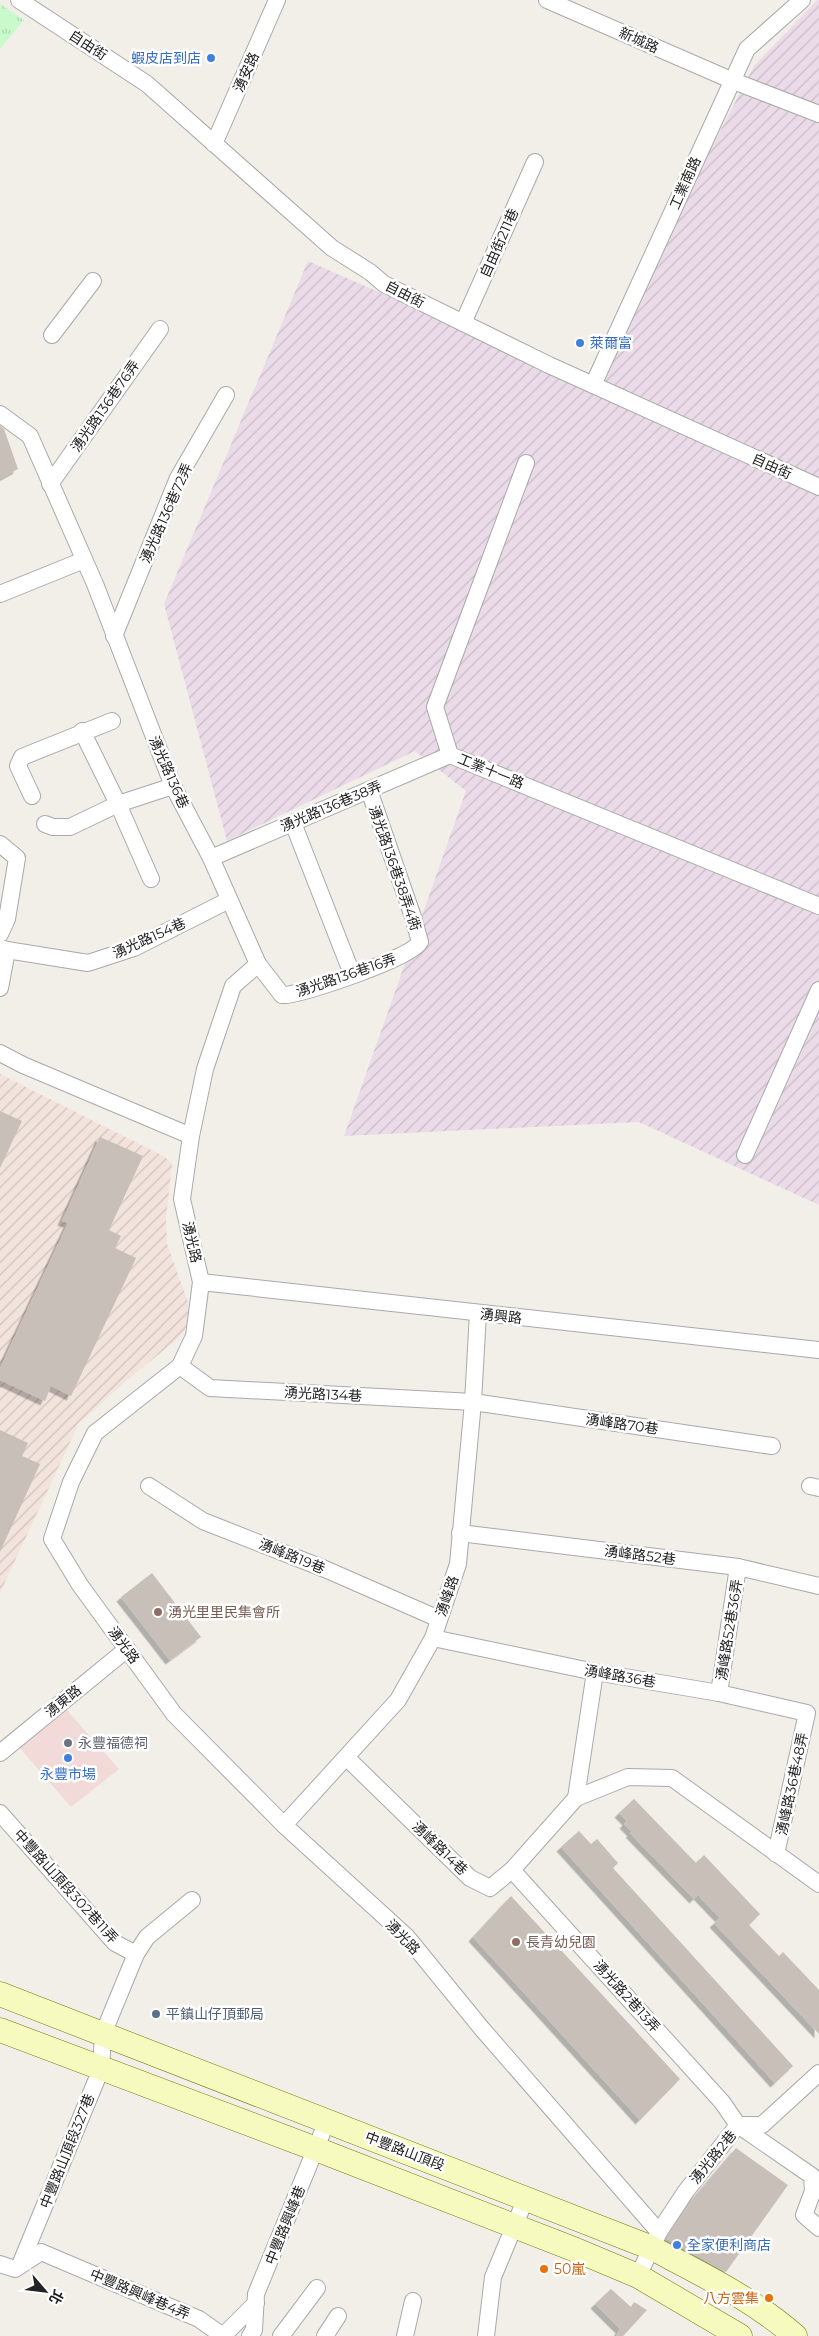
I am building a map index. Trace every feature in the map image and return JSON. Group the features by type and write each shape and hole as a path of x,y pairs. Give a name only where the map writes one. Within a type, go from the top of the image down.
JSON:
{"main road":[{"name":"中豐路山頂段","path":"0,1994 526,2198 655,2240 780,2323 795,2336"},
{"path":"0,2030 316,2149 638,2276 740,2336"}],"street":[{"name":"自由街","path":"19,0 147,84 332,248 370,272 384,284 593,386 819,487"},
{"name":"湧安路","path":"214,144 277,0"},
{"name":"新城路","path":"547,0 731,80 819,114"},
{"name":"工業南路","path":"593,386 731,80 747,49 802,0"},
{"name":"自由街211巷","path":"463,323 535,162"},
{"path":"52,335 93,281"},
{"name":"湧光路136巷76弄","path":"50,484 160,329"},
{"name":"湧光路136巷72弄","path":"114,636 178,478 226,395"},
{"name":"湧光路136巷","path":"0,414 30,436 84,560 173,786 212,858 258,964"},
{"name":"工業十一路","path":"526,463 435,707 450,755 819,906"},
{"path":"0,594 84,560"},
{"path":"32,796 18,766 22,757 112,720"},
{"path":"82,731 118,804 151,879"},
{"name":"湧光路136巷38弄","path":"212,858 450,755"},
{"path":"45,824 53,827 70,827 118,804 173,786"},
{"name":"湧光路136巷38弄4衖","path":"369,790 413,917 420,942 417,947"},
{"path":"292,823 352,974"},
{"path":"0,844 16,858 7,920 0,934"},
{"name":"湧光路154巷","path":"3,949 88,962 134,948 229,900"},
{"name":"湧光路136巷16弄","path":"258,964 282,995 287,995 407,954 417,947"},
{"path":"0,988 3,949"},
{"path":"0,1053 22,1065 191,1136 205,1069 232,986 258,964"},
{"path":"745,1155 819,990"},
{"name":"湧光路","path":"191,1136 182,1199 201,1282 194,1336 180,1366 95,1432 71,1482 52,1539 80,1585 174,1714 284,1825 407,1937 655,2240"},
{"name":"湧興路","path":"201,1282 819,1350"},
{"name":"湧峰路","path":"284,1825 398,1700 433,1638 458,1564 473,1402 478,1313"},
{"name":"湧光路134巷","path":"180,1366 210,1388 473,1402"},
{"name":"湧峰路70巷","path":"473,1402 772,1446"},
{"name":"湧峰路19巷","path":"148,1486 203,1521 325,1568 440,1618"},
{"name":"湧峰路52巷","path":"460,1533 738,1567 819,1586"},
{"name":"湧峰路52巷36弄","path":"719,1693 738,1567"},
{"name":"湧峰路36巷","path":"433,1638 595,1672 719,1693 807,1713"},
{"name":"湧東路","path":"0,1753 127,1649"},
{"path":"576,1798 595,1672"},
{"name":"湧峰路36巷48弄","path":"776,1854 807,1713"},
{"name":"湧峰路14巷","path":"347,1758 470,1878 490,1888 512,1870 576,1798"},
{"path":"576,1798 628,1777 672,1778 819,1884"},
{"name":"中豐路山頂段302巷11弄","path":"0,1813 115,1943 136,1954"},
{"name":"湧光路2巷13弄","path":"512,1870 722,2102 738,2125"},
{"name":"中豐路山頂段327巷","path":"20,2265 101,2069 103,2034 136,1954 148,1937 192,1900"},
{"name":"湧光路2巷","path":"638,2276 655,2240 686,2191 738,2125 762,2125 819,2072"},
{"name":"中豐路興峰巷","path":"252,2333 256,2294 327,2121"},
{"path":"738,2125 812,2176 813,2191 804,2215 819,2228"},
{"path":"486,2336 493,2277 526,2198"},
{"name":"中豐路興峰巷4弄","path":"20,2265 41,2252 199,2319 223,2336 256,2303"},
{"path":"0,2264 16,2269 20,2265"},
{"path":"281,2336 318,2288"},
{"path":"405,2336 413,2301"},
{"path":"325,2336 338,2316"}],"shaded area":[{"path":"819,0 819,1205 639,1122 344,1136 466,791 415,751 227,841 164,604 308,261 588,384 754,66"},
{"path":"0,1074 165,1157 172,1164 166,1219 167,1244 188,1302 188,1324 181,1336 79,1423 0,1593"},
{"name":"永豐市場","path":"65,1708 119,1769 71,1807 18,1746"}],"green space":[{"path":"0,4 24,20 0,49"}],"building":[{"path":"0,426 4,429 18,469 0,479"},
{"path":"0,1111 22,1121 0,1168"},
{"path":"100,1137 143,1156 109,1230 121,1236 115,1248 136,1258 71,1396 51,1386 45,1401 0,1380 0,1368 68,1223 62,1221"},
{"path":"0,1430 28,1443 22,1456 40,1464 0,1552"},
{"name":"湧光里里民集會所","path":"152,1573 201,1637 170,1660 121,1597"},
{"path":"634,1799 696,1863 704,1855 760,1914 749,1925 779,1956 783,1952 819,1990 819,2034 714,1923 720,1918 698,1895 694,1899 630,1833 632,1832 624,1824 627,1821 619,1813"},
{"path":"579,1831 591,1844 597,1839 618,1863 613,1868 793,2066 775,2083 561,1847"},
{"path":"511,1896 680,2079 640,2120 473,1937"},
{"path":"736,2148 788,2185 726,2272 667,2239 695,2196"},
{"path":"611,2289 631,2307 634,2302 647,2310 623,2336 616,2336 620,2329 595,2304"}],"place":[{"name":"蝦皮店到店","path":"211,58"},
{"name":"萊爾富","path":"580,343"},
{"name":"湧光里里民集會所","path":"158,1612"},
{"name":"永豐福德祠","path":"68,1743"},
{"name":"永豐市場","path":"68,1758"},
{"name":"長青幼兒園","path":"516,1942"},
{"name":"平鎮山仔頂郵局","path":"156,2014"},
{"name":"全家便利商店","path":"677,2245"},
{"name":"50嵐","path":"544,2269"},
{"name":"八方雲集","path":"769,2298"}]}
